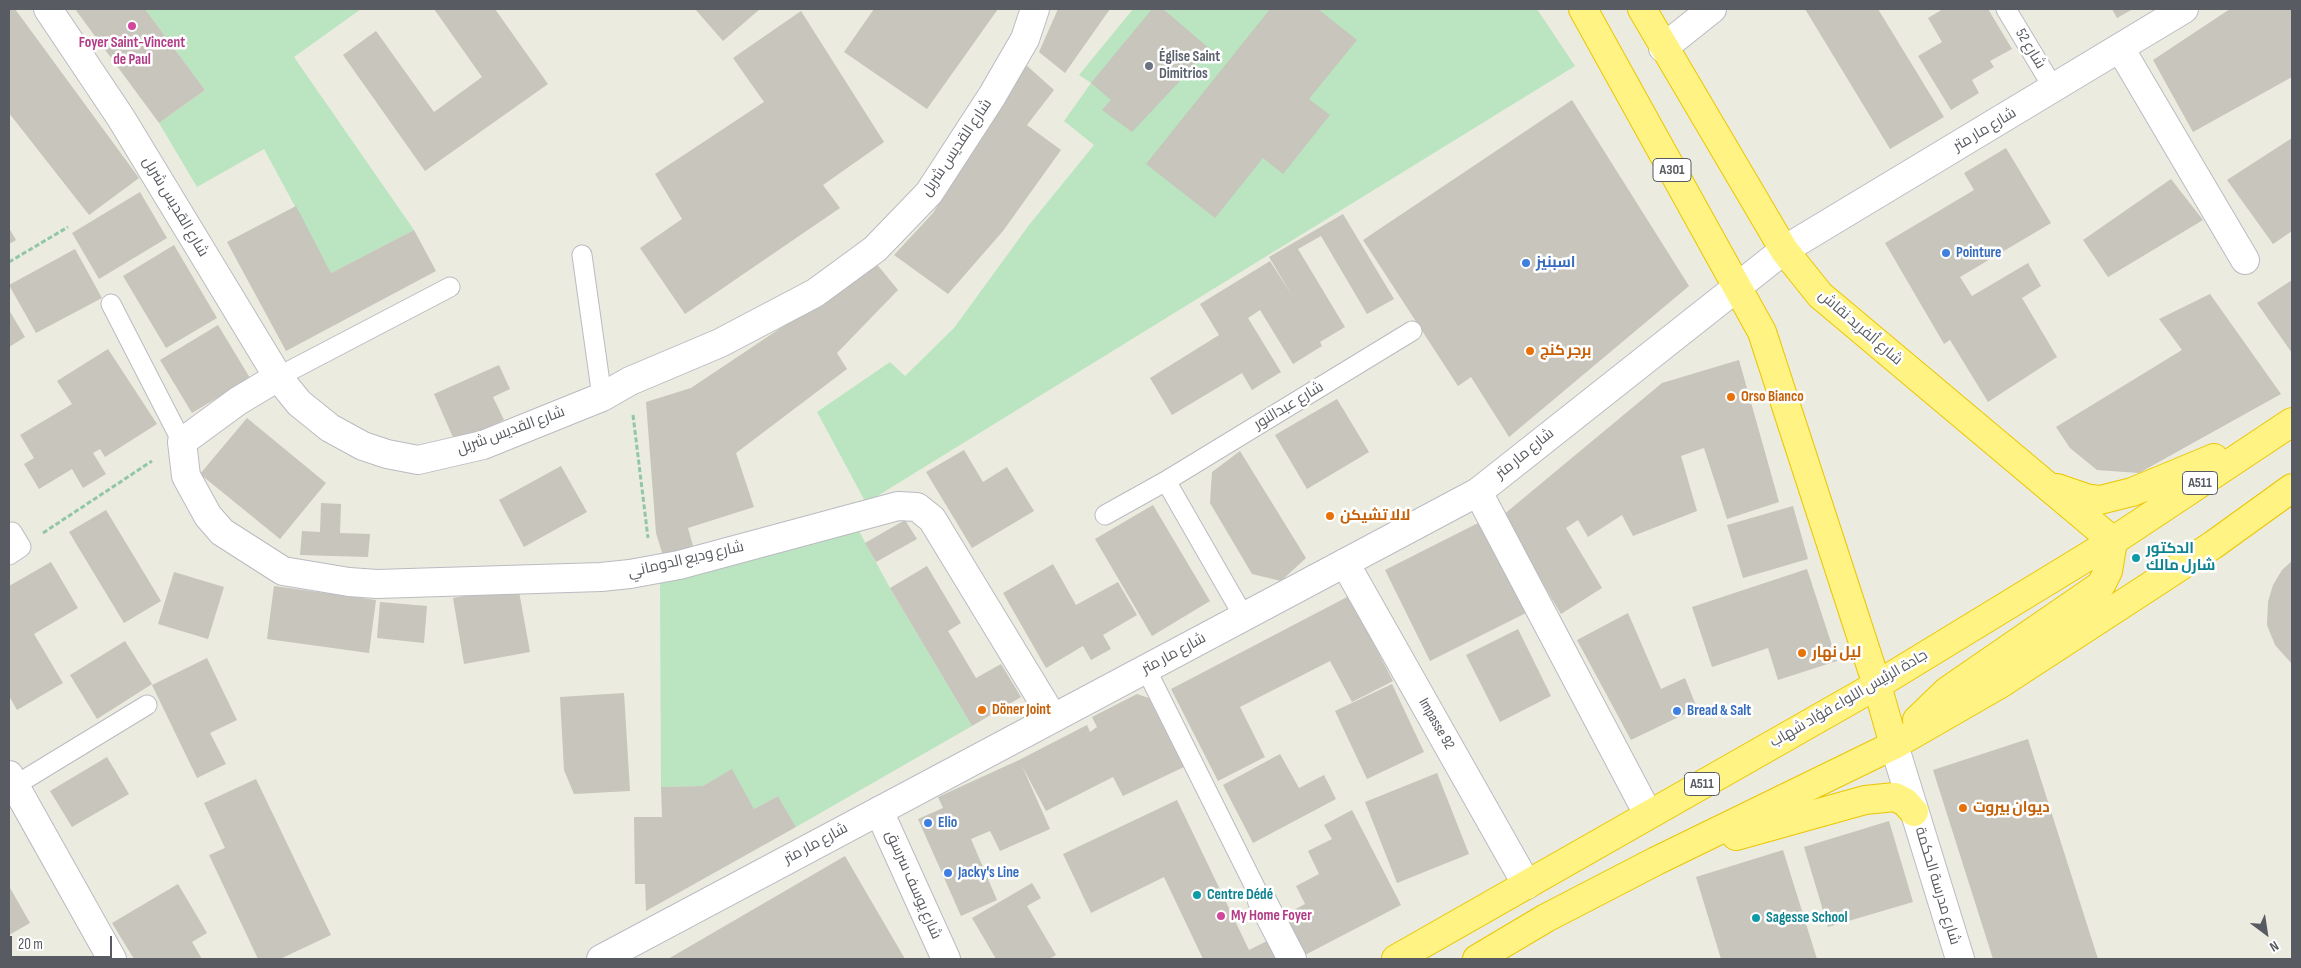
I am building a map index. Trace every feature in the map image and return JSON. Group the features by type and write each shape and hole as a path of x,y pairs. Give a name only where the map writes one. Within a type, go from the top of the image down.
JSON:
{"highway":[{"name":"A301","path":"1582,9 1727,294 1762,332 1877,685"},
{"name":"شارع ألفريد نقاش","path":"1642,9 1663,48 1784,250 1820,295 2039,481 2113,541"},
{"path":"2039,481 2086,498 2100,500 2115,497 2185,471 2289,424"},
{"name":"جادة الرئيس اللواء فؤاد شهاب","path":"1396,959 1877,685 2113,541 2289,424"},
{"path":"1477,959 1546,918 1656,861 1894,745 2000,684 2213,545 2292,488"},
{"path":"1894,745 1941,696 2101,585 2108,570 2113,541"},
{"path":"1877,685 1894,745"},
{"path":"1656,861 1865,800 1895,797 1905,802 1914,812"}],"street":[{"name":"شارع القديس شربل","path":"48,9 121,118 278,377 299,403 330,428 363,446 387,454 418,460 483,444 602,397 630,381 720,343 815,293 875,249 929,193 1016,56 1025,39 1035,9"},
{"path":"1663,48 1712,9"},
{"name":"شارع مار متر","path":"606,958 1478,492 1784,250 2184,9"},
{"path":"2120,48 2245,260"},
{"path":"182,442 238,401 278,377"},
{"name":"شارع وديع الدوماني","path":"182,442 186,476 208,516 222,532 283,571 340,581 377,584 601,577 651,571 898,506 917,507 932,519 1053,718"},
{"path":"1478,492 1648,814"},
{"name":"Impasse 92","path":"1345,563 1527,885"},
{"name":"شارع مدرسة الحكمة","path":"1894,745 1960,959"},
{"path":"12,780 112,959"},
{"name":"شارع يوسف سرسق","path":"879,811 946,959"},
{"path":"1262,901 1292,959"}],"lane":[{"name":"شارع 52","path":"2006,9 2054,89"},
{"path":"582,255 602,397"},
{"path":"278,377 450,287"},
{"path":"111,304 182,442"},
{"name":"شارع عبدالنور","path":"1105,515 1412,331"},
{"path":"1166,480 1244,617"},
{"path":"1146,669 1262,901"},
{"path":"12,780 147,705"}],"path":[{"path":"9,262 68,227"},
{"path":"630,381 651,571"},
{"path":"14,544 182,442"}],"green space":[{"path":"145,9 361,9 294,57 414,230 331,273 264,149 197,187 159,123 205,90"},
{"path":"1133,9 1537,9 1575,66 866,503 817,412 890,362 905,376 954,328 1029,225 1094,145 1064,121 1091,83 1079,75"},
{"path":"859,531 890,588 972,726 796,827 778,796 754,809 732,770 703,786 661,787 660,580"}],"building":[{"path":"9,9 15,9 139,178 89,215 9,113"},
{"path":"75,9 145,9 205,90 159,123"},
{"path":"434,9 495,9 548,84 425,171 343,55 376,31 434,112 482,77"},
{"path":"695,9 760,9 723,41"},
{"path":"874,9 998,9 927,109 844,52"},
{"path":"1058,9 1110,9 1065,73 1039,52"},
{"name":"Église Saint Dimitrios","path":"1152,9 1163,9 1210,49 1132,132 1102,110 1111,100 1091,83"},
{"path":"1270,9 1318,9 1357,40 1309,99 1330,115 1283,174 1263,158 1215,218 1146,164"},
{"path":"1805,9 1878,9 1944,117 1890,149"},
{"path":"1943,9 1988,9 2012,49 1990,61 1994,67 1972,80 1979,93 1951,110 1918,56 1942,42 1928,18"},
{"path":"2112,9 2133,9 2117,18"},
{"path":"2230,9 2292,9 2292,77 2193,132 2153,60"},
{"path":"801,11 884,142 823,185 840,208 685,314 640,248 682,219 655,174 764,102 733,58"},
{"path":"1025,64 1054,90 1027,125 1061,150 1003,231 948,294 894,255 933,213"},
{"name":"اسبنيز","path":"1572,100 1689,286 1509,437 1471,377 1458,386 1363,240"},
{"path":"2292,138 2292,231 2273,244 2227,180"},
{"name":"Pointure","path":"2006,148 2051,223 1960,277 1972,296 2028,263 2041,286 2022,298 2057,357 1988,402 1950,340 1944,344 1885,243 1974,190 1964,173"},
{"path":"2171,179 2203,220 2108,277 2083,240"},
{"path":"140,192 167,238 99,279 72,233"},
{"path":"296,206 331,273 414,230 436,271 286,351 227,242"},
{"path":"1343,214 1394,299 1367,314 1321,236 1298,249 1345,327 1320,342 1322,346 1293,364 1260,310 1248,318 1281,372 1252,390 1242,373 1172,415 1150,378 1219,335 1200,304 1270,261 1293,297 1269,257"},
{"path":"9,228 16,240 9,244"},
{"path":"174,245 217,318 166,348 123,276"},
{"path":"75,249 102,298 36,333 9,285"},
{"path":"875,262 898,290 837,353 847,369 736,453 754,507 688,528 693,546 663,556 656,533 646,402 691,388 860,275"},
{"path":"2292,280 2292,353 2257,303"},
{"path":"2210,294 2281,394 2139,473 2097,470 2070,448 2056,427 2182,350 2159,319"},
{"path":"9,310 25,337 9,347"},
{"path":"218,325 250,378 192,413 160,360"},
{"path":"108,349 157,424 105,457 100,449 93,453 106,474 83,488 72,469 39,489 24,464 34,458 20,435 72,404 57,381"},
{"path":"1739,360 1779,502 1727,519 1704,448 1681,456 1697,511 1633,536 1622,515 1588,537 1578,520 1566,528 1602,588 1561,614 1502,516 1662,383"},
{"path":"499,365 510,389 493,397 504,420 455,442 434,394"},
{"path":"1337,399 1369,452 1307,489 1275,435"},
{"path":"247,418 326,483 280,539 200,474"},
{"path":"964,450 983,482 1007,467 1034,511 972,548 926,472"},
{"path":"1240,451 1306,558 1281,581 1252,574 1210,503 1212,472"},
{"path":"561,466 587,512 524,547 499,500"},
{"path":"321,503 341,504 340,533 370,534 368,557 300,555 302,531 320,532"},
{"path":"1153,505 1210,601 1152,636 1095,539"},
{"path":"1793,506 1808,559 1743,578 1727,525"},
{"path":"106,510 161,601 124,623 69,532"},
{"path":"905,520 917,539 876,562 865,543"},
{"path":"1482,521 1528,612 1430,661 1385,570"},
{"path":"2292,561 2292,664 2275,645 2267,625 2268,602 2273,585 2282,570"},
{"path":"51,562 78,608 34,634 63,683 17,710 9,696 9,586"},
{"path":"1053,564 1076,605 1118,582 1137,615 1103,635 1111,649 1091,660 1083,646 1046,668 1003,593"},
{"path":"927,566 961,623 948,631 976,678 1001,664 1021,697 972,726 890,588"},
{"path":"1807,569 1837,661 1778,680 1768,648 1712,667 1692,607"},
{"path":"174,572 224,587 208,639 158,624"},
{"path":"274,586 376,600 369,653 267,639"},
{"path":"518,586 530,652 464,664 453,598"},
{"path":"1349,596 1393,681 1352,702 1330,661 1240,707 1265,757 1218,781 1171,689"},
{"path":"380,602 427,606 424,643 377,638"},
{"path":"1628,613 1661,689 1685,678 1697,708 1631,740 1577,640"},
{"path":"1518,629 1551,696 1500,722 1466,655"},
{"path":"125,641 152,684 97,719 70,675"},
{"path":"207,658 237,720 210,733 226,764 197,778 152,685"},
{"path":"1392,684 1424,752 1367,779 1335,711"},
{"path":"624,693 630,791 574,794 564,770 560,697"},
{"path":"1137,694 1149,698 1184,767 1123,796 1113,777 1046,811 1022,766 1050,829 1000,851 990,831 971,839 997,900 961,916 918,819 943,808 938,797 1019,760 1087,725 1090,732 1097,727 1092,717"},
{"path":"2028,739 2098,959 1993,959 1933,770"},
{"path":"1280,754 1299,788 1324,775 1336,799 1253,843 1223,785"},
{"path":"107,757 129,794 72,827 50,791"},
{"path":"732,769 754,809 778,796 796,827 646,911 645,884 635,884 634,817 662,817 661,787 703,786"},
{"path":"1437,773 1469,854 1397,883 1365,802"},
{"path":"256,779 331,935 280,959 258,959 209,855 225,848 204,803"},
{"name":"Centre Dédé","path":"1177,800 1249,950 1269,940 1279,959 1203,959 1164,877 1091,913 1063,854"},
{"path":"1352,810 1401,905 1305,955 1285,915 1305,904 1296,886 1319,874 1308,851 1332,839 1324,825"},
{"path":"1889,821 1913,902 1828,927 1804,847"},
{"name":"Sagesse School","path":"1783,850 1817,959 1721,959 1696,877"},
{"path":"845,856 905,959 668,959"},
{"path":"1032,883 1041,898 1027,906 1056,955 1049,959 996,959 972,918"},
{"path":"178,884 207,933 192,942 202,959 134,959 112,923"},
{"path":"9,886 30,923 9,935"}],"place":[{"name":"Foyer Saint-Vincent de Paul","path":"132,26"},
{"name":"Église Saint Dimitrios","path":"1149,66"},
{"name":"Pointure","path":"1946,253"},
{"name":"اسبنيز","path":"1526,263"},
{"name":"برجر كنج","path":"1530,351"},
{"name":"Orso Bianco","path":"1731,397"},
{"name":"لالا تشيكن","path":"1330,516"},
{"name":"الدكتور شارل مالك","path":"2136,558"},
{"name":"ليل نهار","path":"1802,653"},
{"name":"Döner Joint","path":"982,710"},
{"name":"Bread & Salt","path":"1677,711"},
{"name":"ديوان بيروت","path":"1963,808"},
{"name":"Elio","path":"928,823"},
{"name":"Jacky's Line","path":"948,873"},
{"name":"Centre Dédé","path":"1197,895"},
{"name":"My Home Foyer","path":"1221,916"},
{"name":"Sagesse School","path":"1756,918"}]}
